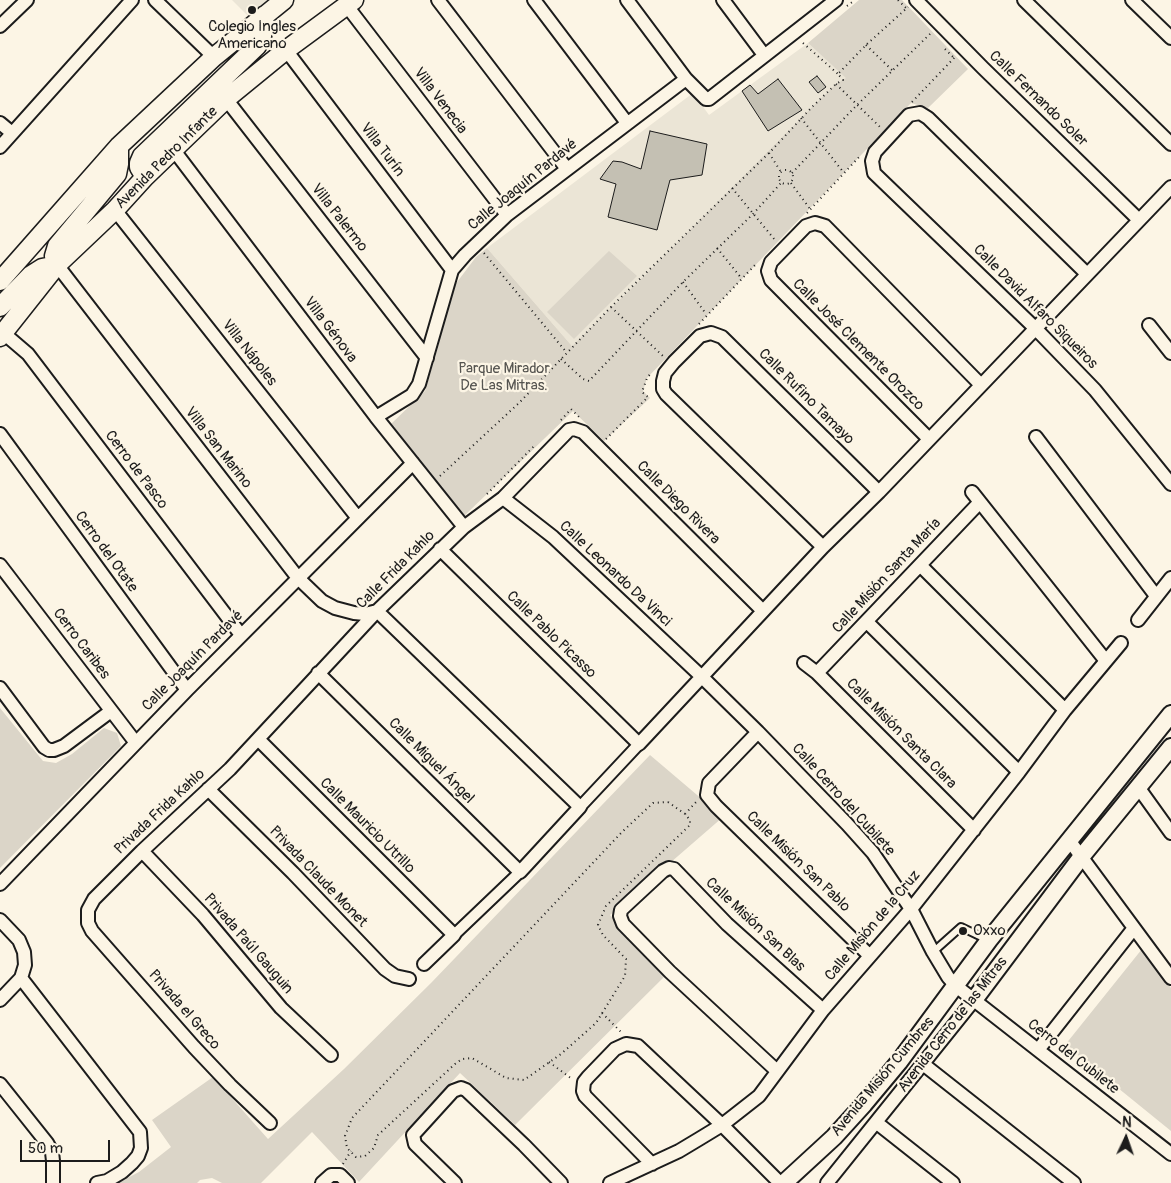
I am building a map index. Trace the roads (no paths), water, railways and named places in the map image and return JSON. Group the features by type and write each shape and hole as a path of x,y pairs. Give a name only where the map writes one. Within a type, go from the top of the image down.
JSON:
{"main road":[{"path":"0,281 120,146 214,58 284,0"},
{"name":"Avenida Pedro Infante","path":"1,333 57,265 115,210 173,149 226,99 286,50 350,3"},
{"path":"145,177 139,167 142,156 257,46 262,36 265,15"},
{"path":"0,307 31,274 42,268 57,265 54,256 57,246 117,174 120,146"}],"street":[{"path":"0,26 27,0"},
{"path":"0,147 132,0"},
{"path":"155,0 214,58"},
{"path":"438,0 567,169"},
{"path":"534,0 626,123"},
{"path":"627,0 686,80 704,98 710,98 764,55 822,4 842,3"},
{"path":"724,0 764,55"},
{"path":"1024,0 1171,144"},
{"path":"1132,0 1171,38"},
{"name":"Calle Fernando Soler","path":"914,2 940,25 1139,220"},
{"name":"Villa Venecia","path":"350,3 507,215"},
{"name":"Villa Turín","path":"286,50 452,270"},
{"name":"Calle Joaquín Pardavé","path":"376,417 412,395 421,378 452,270 465,255 507,215 626,123 686,80"},
{"name":"Villa Palermo","path":"226,99 427,358"},
{"name":"Calle David Alfaro Siqueiros","path":"1087,274 928,118 920,113 910,115 875,152 872,161 874,173 1035,328 1095,390 1171,484"},
{"path":"0,124 12,133"},
{"name":"Villa Génova","path":"173,149 376,417 464,527"},
{"path":"424,964 520,872 823,547 879,492 1171,187"},
{"name":"Villa Nápoles","path":"115,210 357,517"},
{"name":"Calle José Clemente Orozco","path":"929,439 771,280 768,271 771,262 800,231 806,226 815,223 825,226 981,385"},
{"name":"Villa San Marino","path":"57,265 298,578 322,601 335,608 365,614 377,611"},
{"path":"1149,325 1171,353"},
{"name":"Cerro de Pasco","path":"1,333 28,354 241,635"},
{"name":"Calle Rufino Tamayo","path":"823,547 666,394 663,385 664,373 700,336 716,334 722,337 879,492"},
{"name":"Calle Frida Kahlo","path":"258,740 377,611 464,527 503,498 561,428"},
{"name":"Calle Diego Rivera","path":"561,428 574,428 583,432 763,611"},
{"name":"Cerro del Otate","path":"0,434 186,690"},
{"path":"1036,437 1156,596"},
{"name":"Calle Joaquín Pardavé","path":"0,884 186,690 413,463"},
{"name":"Calle Misión Santa María","path":"817,673 920,565 976,497 1106,661"},
{"name":"Calle Leonardo Da Vinci","path":"503,498 553,538 701,676"},
{"name":"Calle Pablo Picasso","path":"440,549 639,744"},
{"name":"Cerro Caribes","path":"0,565 136,743"},
{"path":"920,565 1065,710"},
{"path":"1138,620 1171,578"},
{"path":"377,611 580,807"},
{"path":"867,622 1019,772"},
{"name":"Calle Misión de la Cruz","path":"610,1183 679,1151 722,1125 759,1096 823,1010 911,909 1019,772 1065,710 1121,643"},
{"name":"Calle Misión Santa Clara","path":"804,663 817,673 974,830"},
{"name":"Calle Miguel Ángel","path":"318,673 520,872"},
{"name":"Calle Cerro del Cubilete","path":"701,676 758,732 873,853 911,909 933,952 948,977 956,986"},
{"path":"0,688 44,747 49,750 64,746 111,711"},
{"name":"Avenida Cerro de las Mitras","path":"956,986 989,940 1171,714"},
{"name":"Calle Misión San Pablo","path":"758,732 709,783 707,795 716,806 870,956"},
{"name":"Privada Frida Kahlo","path":"88,910 94,899 142,851 230,769 258,740"},
{"name":"Calle Mauricio Utrillo","path":"258,740 454,935"},
{"name":"Avenida Cerro de las Mitras","path":"827,1183 974,1000 1082,856 1171,747"},
{"path":"1138,787 1171,833"},
{"name":"Privada Claude Monet","path":"208,789 293,873 385,969 395,976 409,979"},
{"path":"1069,840 1171,978"},
{"name":"Privada Paúl Gauguin","path":"142,851 203,915 281,1008 332,1055"},
{"name":"Calle Misión San Blas","path":"777,1071 670,972 623,924 620,916 621,910 663,871 669,868 674,869 727,924 823,1010"},
{"name":"Privada el Greco","path":"88,910 88,923 92,931 194,1047 270,1123"},
{"path":"0,920 19,940 24,952 25,965 21,978 0,1000"},
{"path":"1038,1050 1134,928"},
{"path":"21,978 140,1132 141,1148 138,1156 122,1172 107,1181 97,1183"},
{"name":"Cerro del Cubilete","path":"956,986 1171,1154"},
{"name":"Avenida Misión Cumbres","path":"782,1183 834,1137 864,1104 899,1062 956,986"},
{"path":"652,1164 586,1096 583,1087 588,1077 615,1049 629,1044 638,1046 782,1183"},
{"path":"923,1064 1074,1183"},
{"path":"0,1084 52,1152 52,1183"},
{"path":"455,1183 413,1140 416,1131 453,1091 461,1088 466,1090 511,1133 560,1183"},
{"path":"877,1123 953,1183"},
{"path":"322,1183 331,1175 344,1179"}],"lane":[{"path":"933,952 961,927 989,940"}],"place":[{"name":"Colegio Ingles Americano","path":"252,10"},
{"name":"Oxxo","path":"963,931"}],"park label":[{"name":"Parque Mirador De Las Mitras.","path":"504,378"}]}
